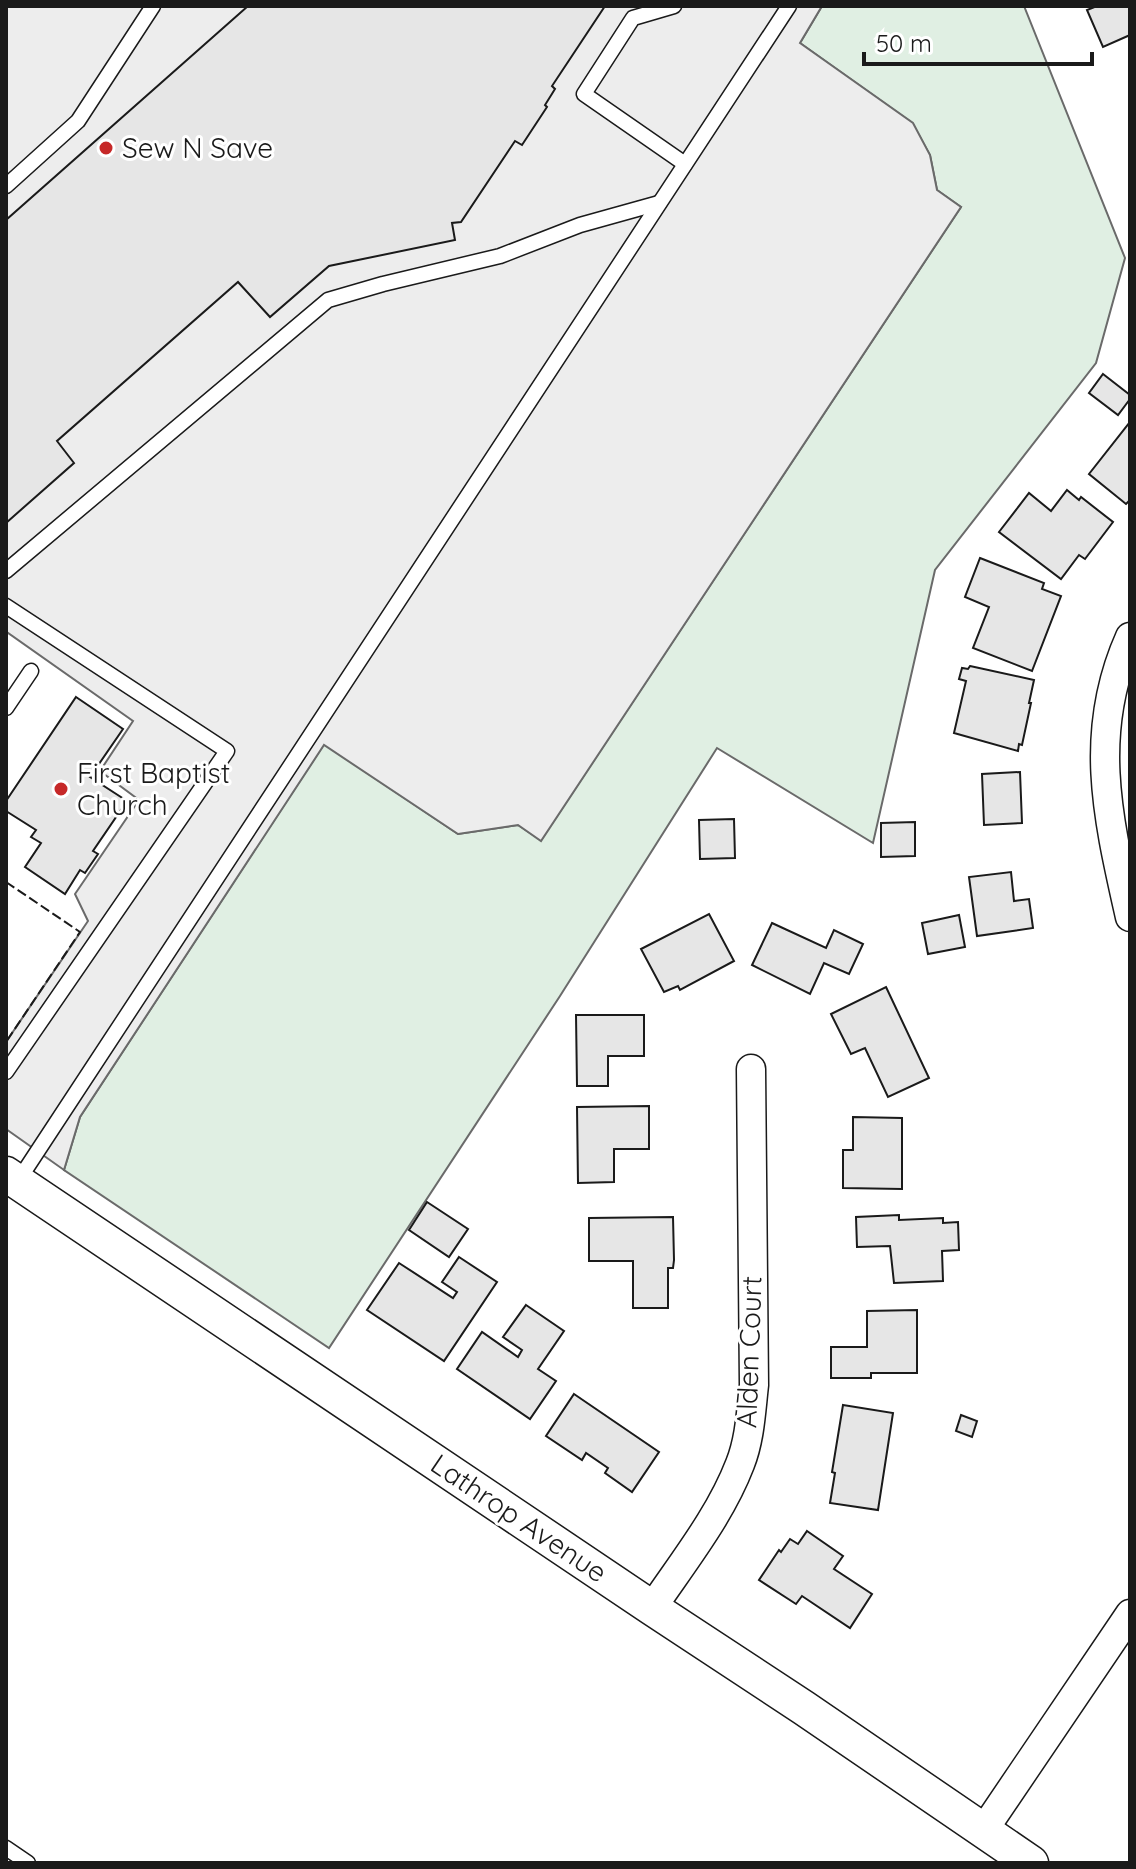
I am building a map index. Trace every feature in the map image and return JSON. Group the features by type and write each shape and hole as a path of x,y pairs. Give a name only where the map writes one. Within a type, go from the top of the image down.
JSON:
{"street":[{"path":"1130,637 1110,698 1104,749 1104,775 1111,823 1130,917"},
{"name":"Alden Court","path":"652,1608 725,1499 741,1462 751,1423 754,1385 751,1069"},
{"name":"Lathrop Avenue","path":"12,1177 1031,1863"},
{"path":"983,1831 1130,1614"}],"lane":[{"path":"6,186 78,121 153,6"},
{"path":"674,6 633,18 584,94 685,164"},
{"path":"12,1177 685,164 782,8"},
{"path":"6,571 328,300 500,256 580,225 659,203"},
{"path":"6,606 227,751 6,1072"},
{"path":"6,708 31,671"},
{"path":"6,1848 28,1863"}],"green space":[{"path":"822,6 1024,6 1125,258 1096,363 935,570 873,843 717,748 560,996 329,1348 64,1170 80,1117 324,744 458,834 518,825 541,840 961,207 937,190 930,155 912,123 800,43"}],"shaded area":[{"path":"6,6 822,6 800,43 913,123 930,155 937,190 961,207 541,841 518,825 458,834 324,745 80,1117 64,1170 6,1129 6,1042 88,921 75,894 139,800 100,771 133,721 6,634"}],"building":[{"path":"248,6 605,6 552,86 555,89 545,105 547,107 522,145 515,141 461,222 452,223 455,240 329,266 270,317 238,282 57,441 74,463 6,523 6,220"},
{"path":"1097,6 1130,6 1130,35 1103,47 1087,10"},
{"path":"1103,374 1130,395 1118,415 1089,393"},
{"path":"1130,422 1130,500 1126,504 1089,474"},
{"path":"1067,490 1113,522 1085,559 1079,555 1061,579 999,532 1029,493 1051,511"},
{"path":"980,558 1044,583 1042,589 1061,596 1032,671 973,648 989,607 965,597"},
{"path":"970,666 1034,680 1022,745 1019,744 1018,751 954,733 966,681 959,679 962,668 968,669"},
{"name":"First Baptist Church","path":"76,697 123,729 90,777 127,801 93,851 98,854 85,873 80,870 65,894 25,867 41,843 31,837 36,830 6,811 6,801"},
{"path":"1020,772 1022,823 984,825 982,774"},
{"path":"734,819 735,858 700,859 699,820"},
{"path":"915,822 915,856 881,857 881,823"},
{"path":"1011,872 1014,901 1029,899 1033,928 977,936 969,877"},
{"path":"709,914 734,961 680,990 678,986 664,992 641,949"},
{"path":"959,915 965,947 928,954 922,923"},
{"path":"772,923 826,948 834,930 863,944 849,974 824,963 810,994 752,965"},
{"path":"886,987 929,1078 888,1097 865,1048 851,1054 831,1014"},
{"path":"576,1015 644,1015 644,1056 608,1056 608,1086 577,1086"},
{"path":"649,1106 649,1149 614,1149 614,1182 578,1183 577,1107"},
{"path":"853,1117 902,1118 902,1189 843,1188 843,1150 853,1150"},
{"path":"427,1202 468,1229 449,1257 409,1230"},
{"path":"899,1215 899,1220 943,1218 943,1223 958,1222 959,1250 942,1251 943,1281 894,1283 890,1246 857,1247 856,1217"},
{"path":"673,1217 674,1260 673,1268 668,1268 668,1308 633,1308 633,1261 589,1261 589,1218"},
{"path":"459,1257 497,1282 444,1361 367,1310 399,1263 453,1298 457,1292 442,1282"},
{"path":"526,1305 564,1331 538,1369 556,1381 530,1419 457,1369 482,1332 518,1357 522,1350 503,1337"},
{"path":"917,1310 917,1373 871,1373 871,1378 831,1378 831,1347 867,1347 867,1311"},
{"path":"574,1394 659,1452 632,1492 605,1473 608,1468 586,1453 582,1460 546,1436"},
{"path":"843,1405 893,1413 878,1510 830,1503"},
{"path":"961,1415 977,1421 972,1437 956,1431"},
{"path":"807,1531 843,1556 834,1569 872,1594 850,1628 802,1596 796,1604 759,1580 779,1550 781,1552 790,1539 798,1544"}],"fence":[{"path":"6,882 80,932 6,1042"}],"place":[{"name":"Sew N Save","path":"106,148"},
{"name":"First Baptist Church","path":"61,789"}]}
